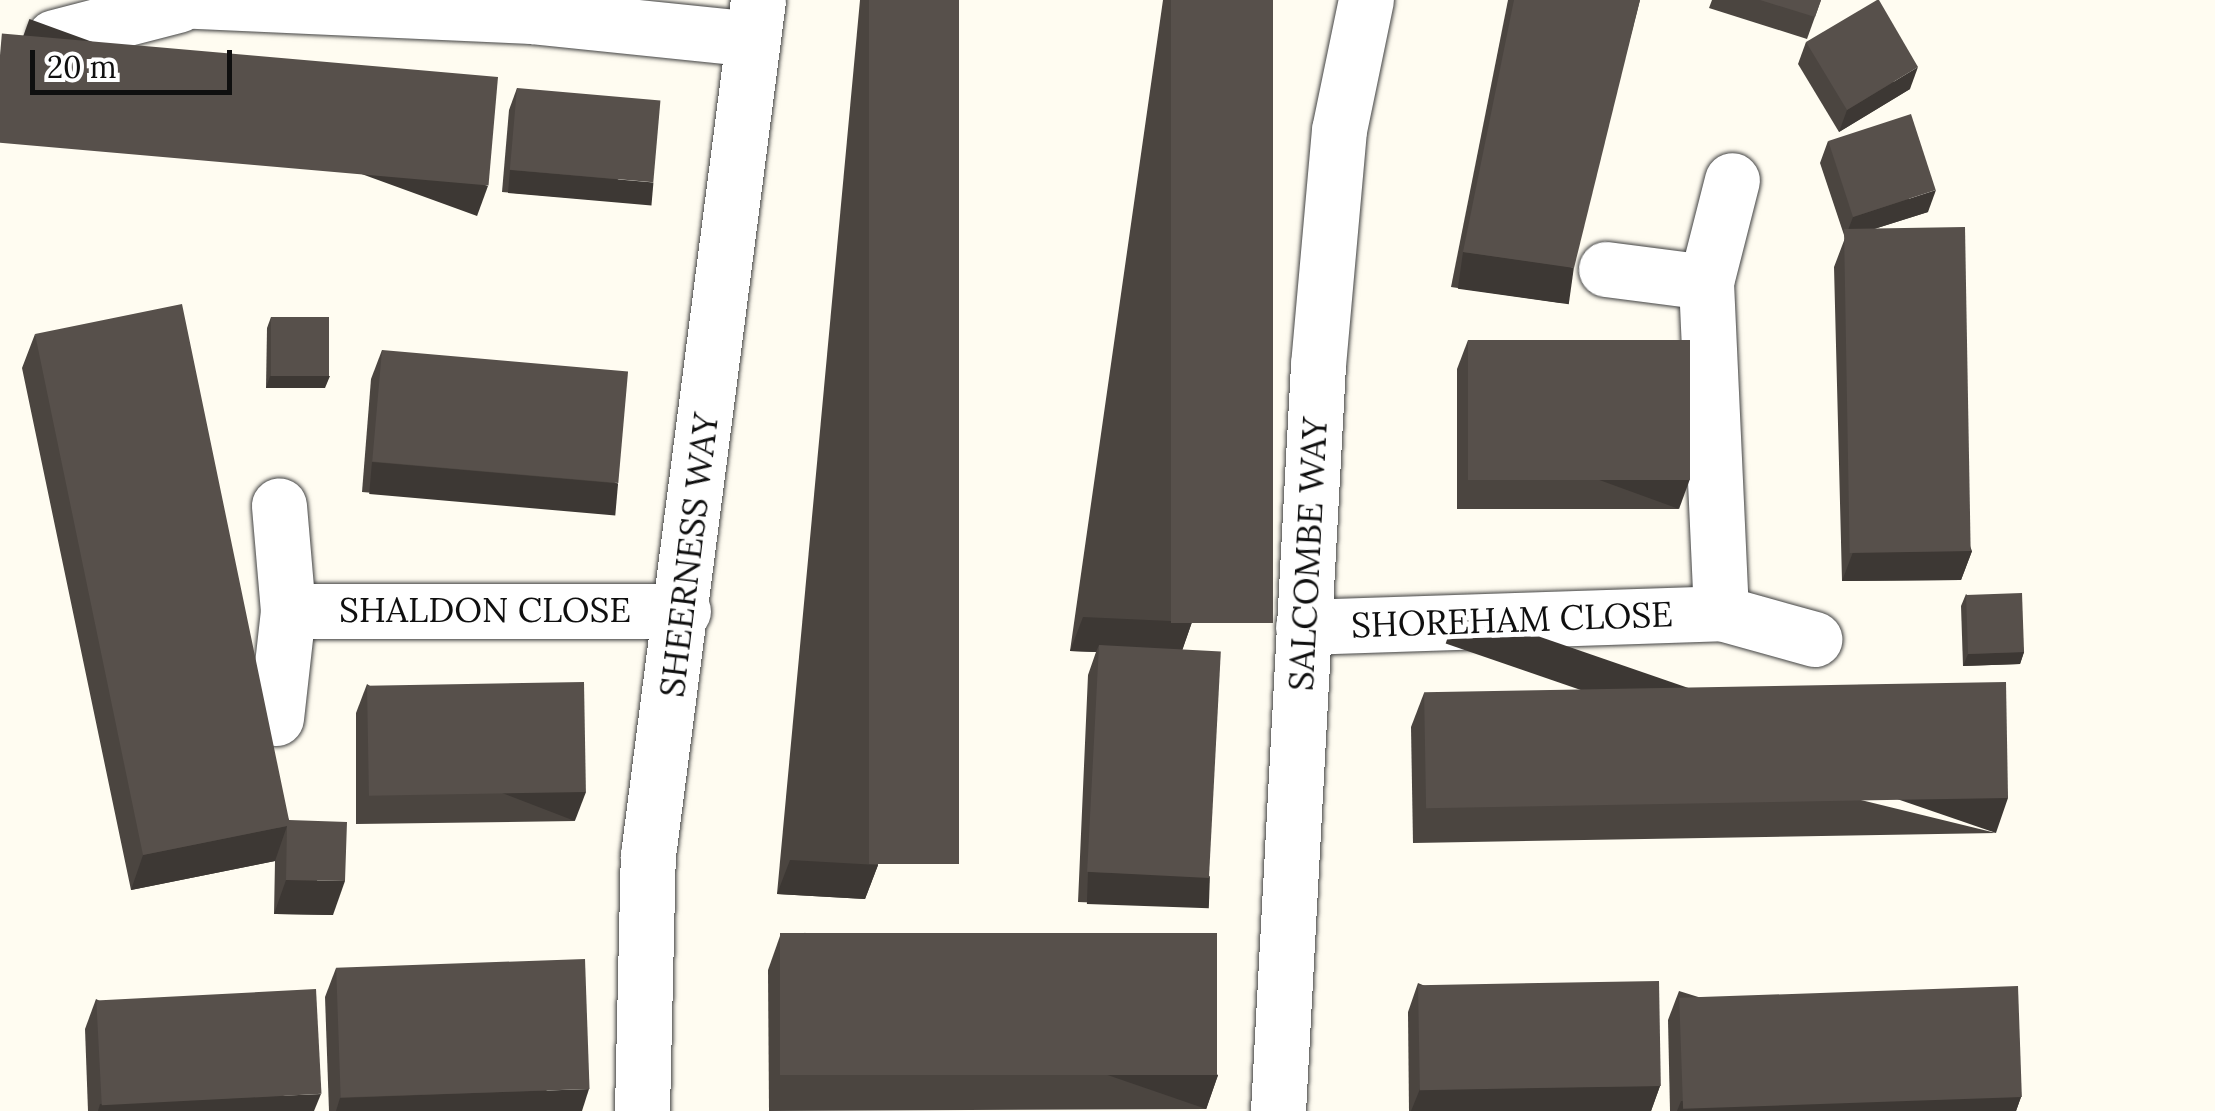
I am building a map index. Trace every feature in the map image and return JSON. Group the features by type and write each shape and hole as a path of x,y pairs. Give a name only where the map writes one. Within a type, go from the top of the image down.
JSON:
{"street":[{"name":"SALCOMBE WAY","path":"1278,1111 1304,628 1340,130 1366,0"},
{"path":"54,36 177,2 756,20"},
{"name":"SHEERNESS WAY","path":"642,1111 648,855 683,611 756,20"},
{"name":"SHOREHAM CLOSE","path":"1721,613 1706,282 1732,180"},
{"path":"1606,269 1706,282"},
{"name":"SHALDON CLOSE","path":"276,718 288,611 279,506"},
{"name":"SHALDON CLOSE","path":"288,611 683,611"},
{"name":"SHOREHAM CLOSE","path":"1304,628 1721,613 1814,640"}],"building":[{"path":"869,0 959,0 959,864 869,864"},
{"path":"1171,0 1273,0 1273,623 1171,623"},
{"path":"1514,0 1640,0 1574,268 1463,252"},
{"path":"1760,0 1821,0 1815,17"},
{"path":"1877,0 1918,67 1847,110 1806,42"},
{"path":"2,34 498,77 489,186 0,143"},
{"path":"517,88 660,101 653,182 510,170"},
{"path":"1911,114 1936,190 1853,217 1828,141"},
{"path":"1965,227 1971,551 1850,553 1844,229"},
{"path":"182,304 289,820 347,822 345,881 286,880 287,826 143,855 35,334"},
{"path":"271,317 329,317 329,376 271,376"},
{"path":"1468,340 1690,340 1690,480 1468,480"},
{"path":"382,350 628,372 618,483 372,462"},
{"path":"2022,593 2024,652 1968,654 1966,595"},
{"path":"1099,645 1221,651 1209,878 1087,872"},
{"path":"584,682 586,792 369,796 367,686"},
{"path":"2006,682 2008,798 1426,808 1424,692"},
{"path":"780,933 1217,933 1217,1075 780,1075"},
{"path":"585,959 590,1089 341,1098 336,968"},
{"path":"1659,981 1661,1086 1420,1090 1418,985"},
{"path":"2018,986 2022,1097 1683,1109 1679,998"},
{"path":"316,989 321,1094 102,1105 96,1001"}]}
